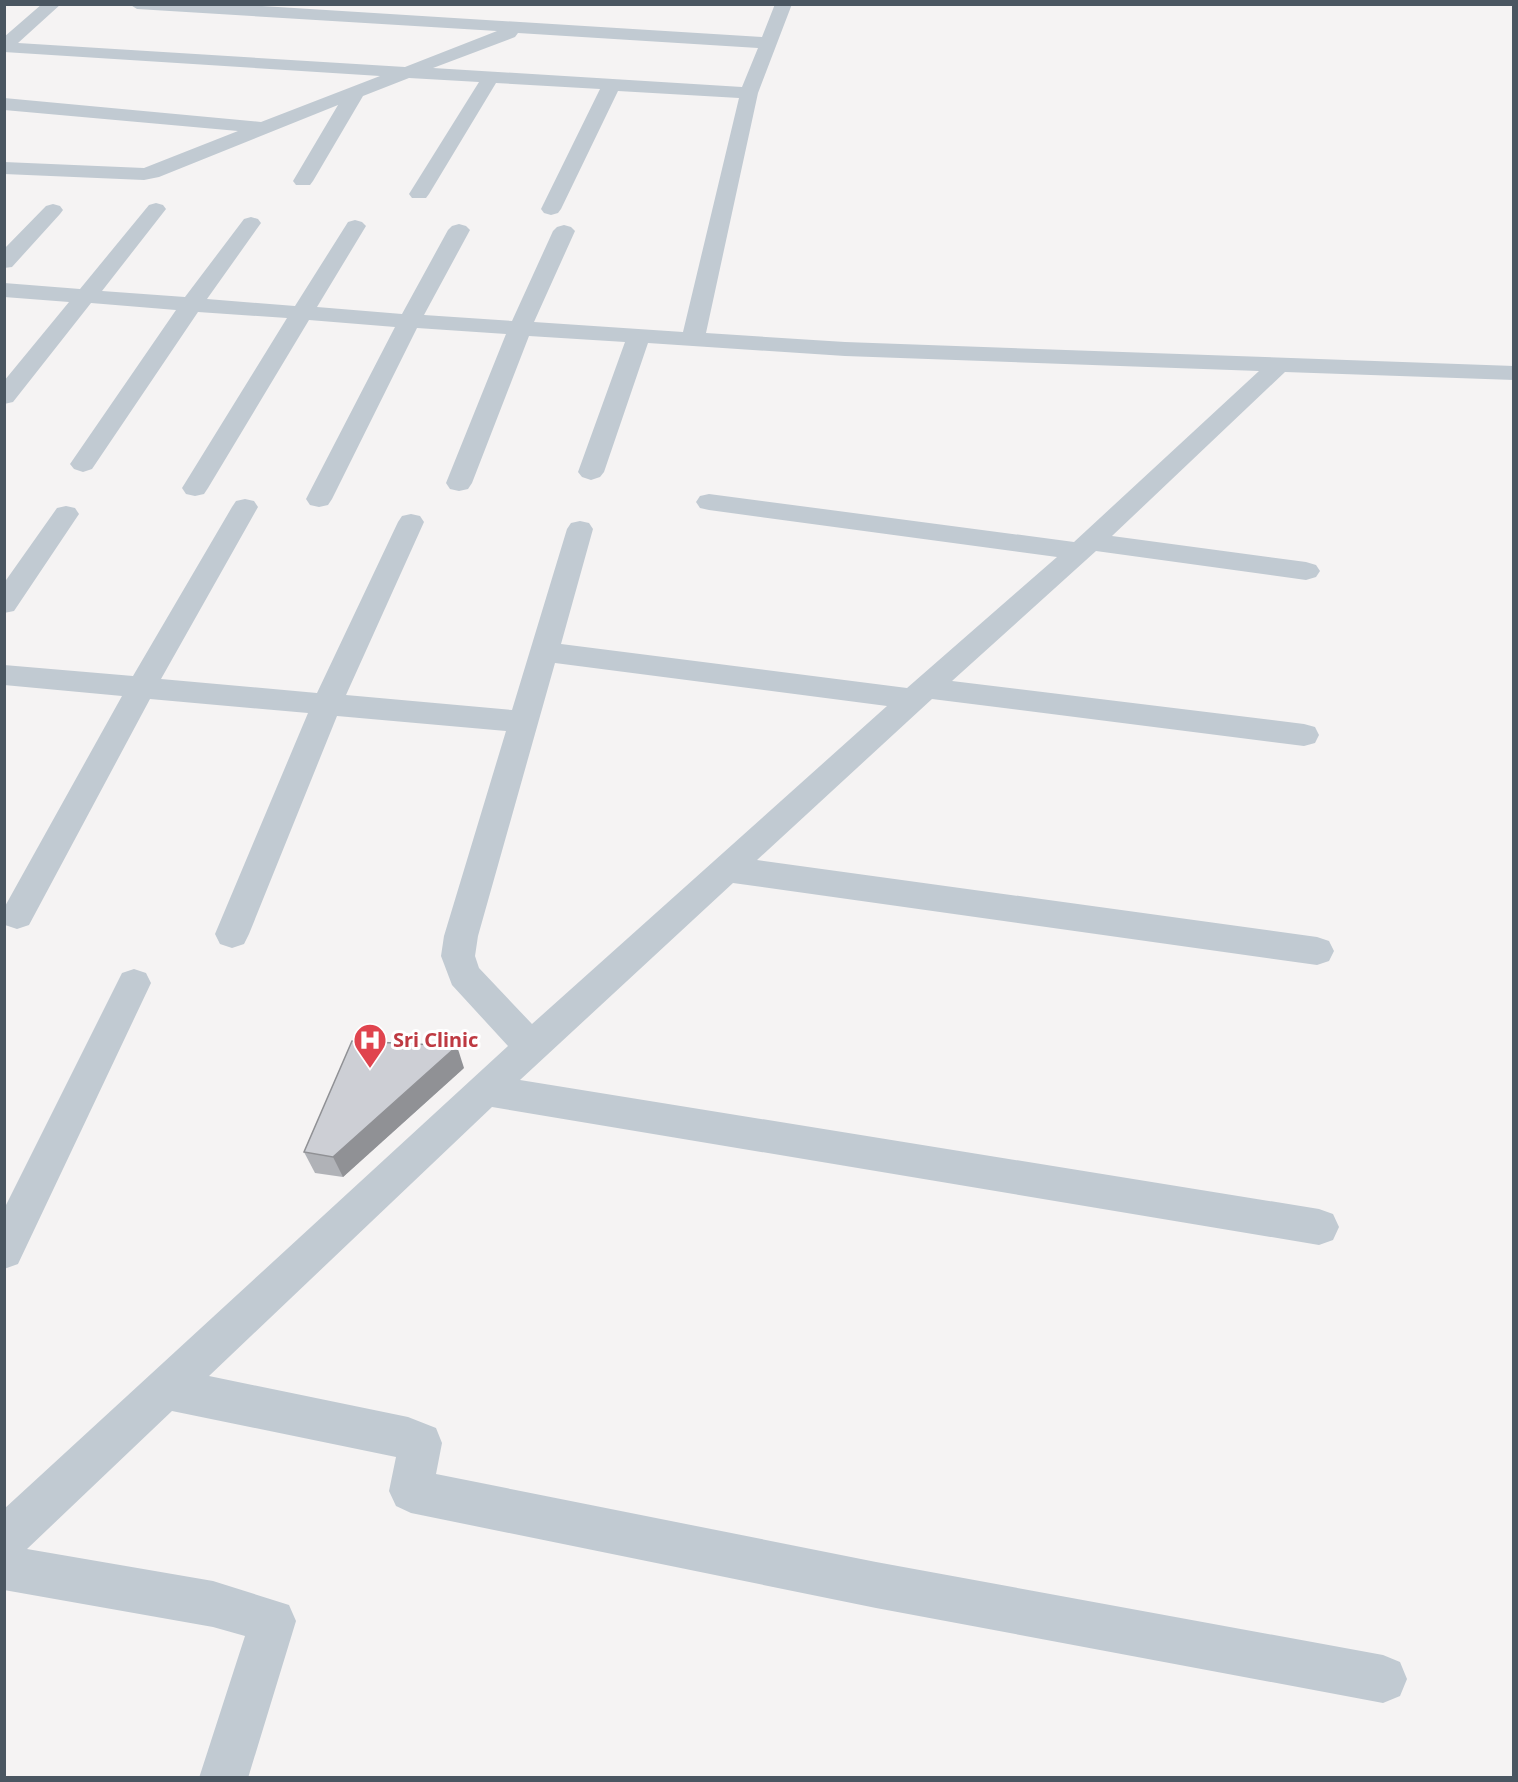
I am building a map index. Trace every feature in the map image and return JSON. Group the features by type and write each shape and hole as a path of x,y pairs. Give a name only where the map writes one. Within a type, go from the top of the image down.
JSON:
{"street":[{"path":"53,4 8,43 8,48 749,93"},
{"path":"137,4 769,43"},
{"path":"693,340 749,93 784,4"},
{"path":"4,168 152,173 404,72 519,29"},
{"path":"419,194 491,78"},
{"path":"551,209 611,85"},
{"path":"303,181 356,92"},
{"path":"4,104 264,127"},
{"path":"4,397 156,209"},
{"path":"4,262 53,210"},
{"path":"83,464 191,305 251,223"},
{"path":"195,488 355,226"},
{"path":"319,499 409,321 459,230"},
{"path":"459,483 520,329 564,231"},
{"path":"4,290 520,329 845,349 1514,373"},
{"path":"591,472 639,336"},
{"path":"4,1540 484,1090 919,694 1085,547 1279,365"},
{"path":"709,502 1306,571"},
{"path":"17,916 142,687 245,507"},
{"path":"4,604 66,514"},
{"path":"232,934 327,704 411,522"},
{"path":"531,1047 464,975 458,956 461,936 580,529"},
{"path":"544,652 1304,735"},
{"path":"4,675 524,722"},
{"path":"727,868 1317,951"},
{"path":"4,1251 134,983"},
{"path":"484,1090 1319,1227"},
{"path":"167,1389 408,1438 421,1443 411,1491 864,1583 1383,1679"},
{"path":"4,1567 213,1604 273,1621 223,1778"}],"building":[{"path":"352,1041 457,1046 333,1157 304,1152"}],"place":[{"name":"Sri Clinic","path":"370,1069"}]}
